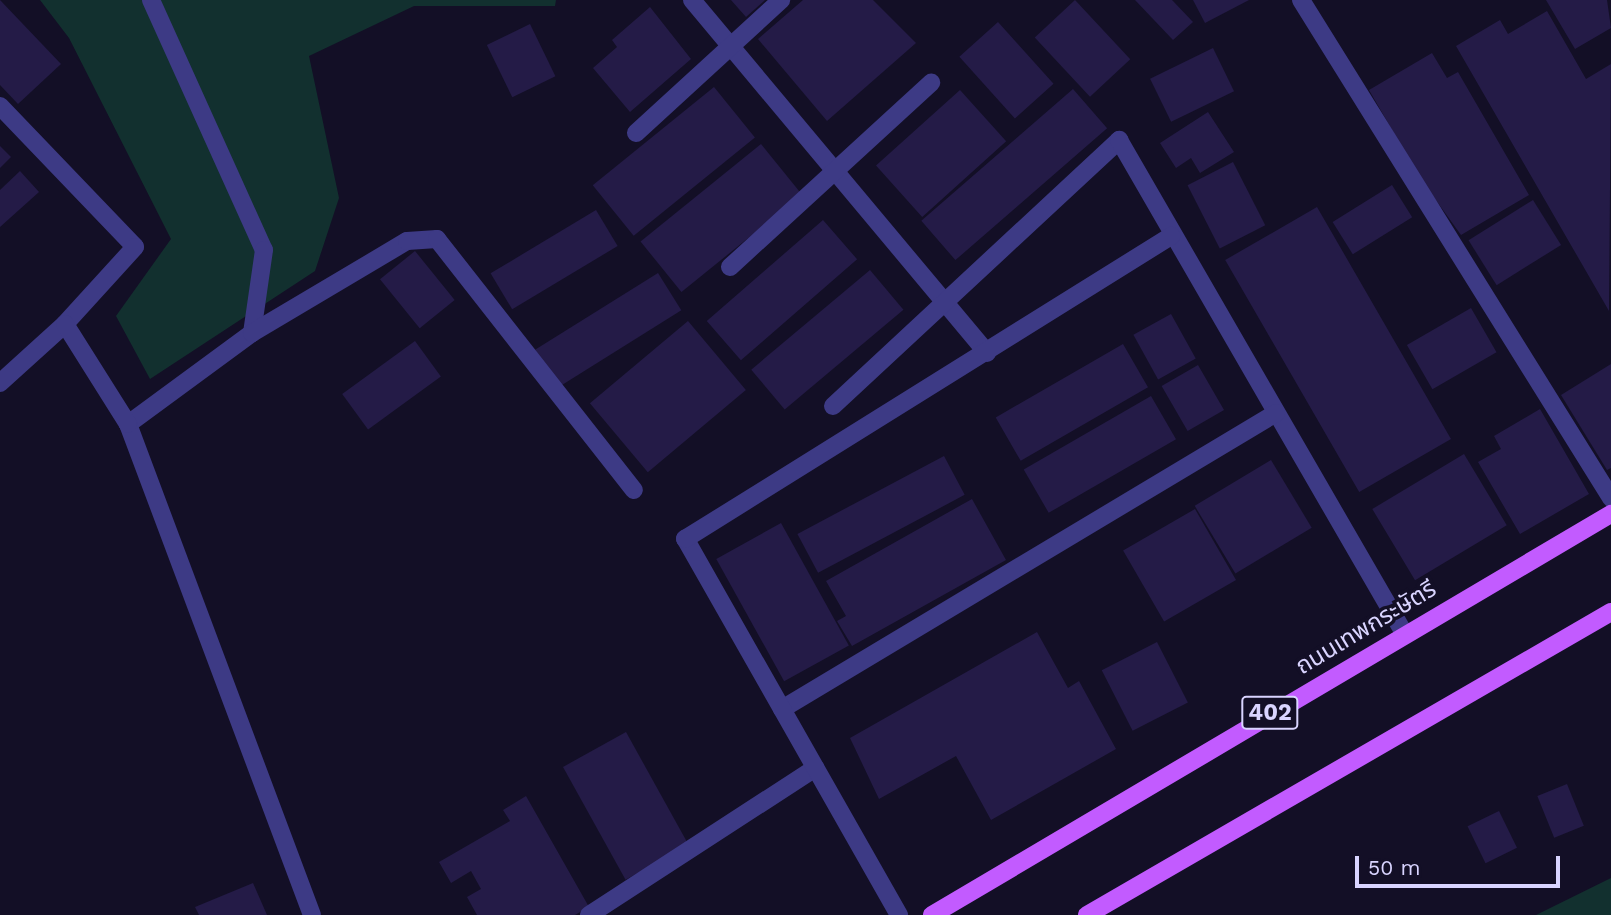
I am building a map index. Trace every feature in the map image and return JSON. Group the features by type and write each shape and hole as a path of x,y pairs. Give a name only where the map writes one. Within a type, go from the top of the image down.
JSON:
{"main road":[{"name":"ถนนเทพกระษัตรี","path":"932,915 1404,633 1611,514"},
{"path":"1087,915 1611,612"}],"street":[{"path":"151,0 264,250 252,333"},
{"path":"692,0 728,48 834,169 987,353"},
{"path":"636,133 781,0"},
{"path":"1301,0 1611,498"},
{"path":"730,267 931,83"},
{"path":"0,106 135,247 65,324 0,383"},
{"path":"833,406 948,304 1119,140 1171,236 1404,633"},
{"path":"899,915 685,539 1171,236"},
{"path":"128,424 252,333 407,241 438,239 634,490"},
{"path":"65,324 128,424 312,915"},
{"path":"782,709 1276,413"},
{"path":"589,915 815,768"}],"green space":[{"path":"40,0 556,0 555,6 414,6 309,56 339,198 315,271 150,379 116,316 171,239 69,38"},
{"path":"1611,878 1611,915 1536,915"}],"building":[{"path":"0,0 61,64 18,104 0,85"},
{"path":"731,0 765,0 746,17"},
{"path":"803,0 873,0 916,43 827,121 758,39"},
{"path":"1075,0 1130,59 1090,97 1035,38"},
{"path":"1135,0 1172,0 1193,22 1173,40"},
{"path":"1193,0 1249,0 1205,23"},
{"path":"1546,0 1607,0 1611,28 1575,49"},
{"path":"650,7 691,59 630,112 593,68 617,47 612,40"},
{"path":"1547,11 1586,79 1611,64 1609,311 1456,46 1500,20 1508,34"},
{"path":"998,22 1054,84 1015,118 959,57"},
{"path":"530,24 555,76 512,97 487,45"},
{"path":"1213,48 1234,91 1171,122 1150,79"},
{"path":"1432,53 1447,78 1458,72 1529,195 1461,235 1420,178 1369,90"},
{"path":"714,87 755,138 634,236 593,185"},
{"path":"1073,89 1107,128 955,260 921,221"},
{"path":"960,90 1006,141 922,217 876,166"},
{"path":"1208,112 1234,152 1200,173 1191,158 1176,168 1160,143"},
{"path":"761,144 802,195 681,292 641,242"},
{"path":"0,146 11,157 0,168"},
{"path":"1233,162 1265,225 1220,248 1188,185"},
{"path":"20,171 39,192 0,227 0,190"},
{"path":"1392,185 1412,217 1353,254 1333,222"},
{"path":"1533,200 1561,245 1497,285 1469,240"},
{"path":"1317,207 1451,439 1359,492 1225,260"},
{"path":"596,210 618,246 512,309 491,273"},
{"path":"823,220 857,259 741,360 707,321"},
{"path":"415,251 455,300 420,328 380,279"},
{"path":"870,270 903,310 785,409 751,370"},
{"path":"658,273 681,310 558,387 535,350"},
{"path":"1471,308 1496,352 1432,389 1407,345"},
{"path":"1171,314 1196,359 1158,379 1133,335"},
{"path":"688,321 746,390 648,472 590,403"},
{"path":"415,341 441,377 368,429 342,394"},
{"path":"1123,344 1148,387 1021,461 996,418"},
{"path":"1611,364 1611,468 1607,470 1561,395"},
{"path":"1198,365 1224,410 1188,431 1162,386"},
{"path":"1151,396 1176,439 1049,513 1024,470"},
{"path":"1540,409 1589,494 1520,534 1478,462 1501,449 1494,436"},
{"path":"1464,454 1507,525 1415,580 1372,509"},
{"path":"944,456 965,495 818,573 797,534"},
{"path":"1271,460 1312,528 1235,574 1195,506"},
{"path":"972,499 1006,560 852,646 837,621 846,616 826,581"},
{"path":"1195,509 1236,580 1164,622 1123,550"},
{"path":"781,523 849,645 784,681 716,559"},
{"path":"1037,632 1068,688 1079,681 1116,749 991,820 956,756 879,799 850,738"},
{"path":"1157,642 1188,703 1133,731 1102,670"},
{"path":"626,732 689,845 626,880 563,767"},
{"path":"1567,784 1584,826 1554,838 1537,796"},
{"path":"526,796 589,907 575,915 477,915 467,897 481,889 471,871 451,883 439,862 510,821 503,810"},
{"path":"1499,811 1517,848 1486,863 1468,826"},
{"path":"253,883 267,915 199,915 195,907"}]}
